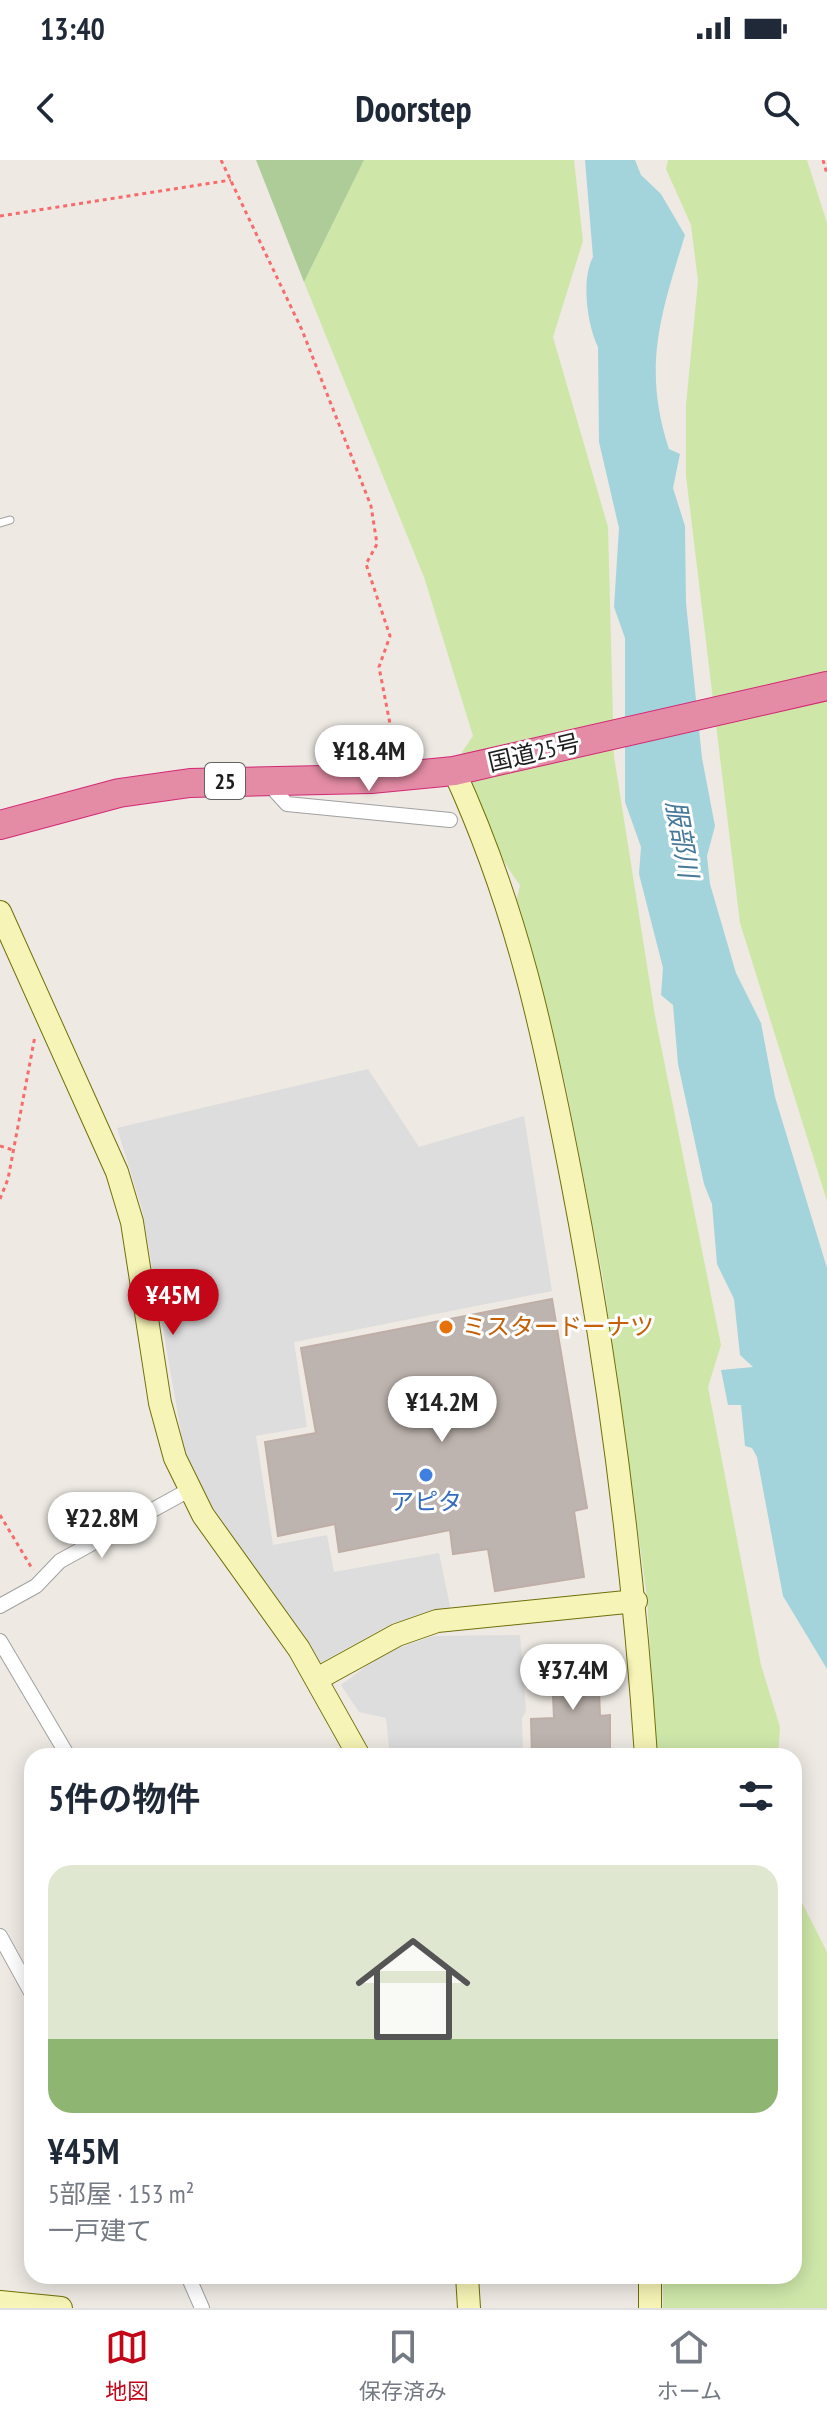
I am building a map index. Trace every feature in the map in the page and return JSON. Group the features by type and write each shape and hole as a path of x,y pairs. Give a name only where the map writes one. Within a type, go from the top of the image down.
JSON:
{"highway":[{"name":"国道25号","path":"0,825 119,793 190,783 399,776 454,771 827,686"}],"street":[{"path":"454,771 503,892 543,1030 601,1336 636,1601 645,1748"},
{"path":"273,780 276,792 287,804 450,820"},
{"path":"0,912 107,1147 126,1199 162,1415 175,1458 189,1490 317,1679 355,1748"},
{"path":"0,1606 36,1586 60,1561 189,1490"},
{"path":"317,1679 397,1635 437,1621 636,1601"},
{"path":"0,1641 63,1748"},
{"path":"0,1936 24,1980"},
{"path":"192,2284 202,2308"},
{"path":"468,2284 469,2308"},
{"path":"650,2284 650,2308"},
{"path":"0,2302 61,2308"}],"lane":[{"path":"0,523 10,520"}],"path":[{"path":"221,160 302,330 371,506 377,544 366,564 390,636 379,667 399,776"},
{"path":"823,160 827,174"},
{"path":"0,216 231,180"},
{"path":"0,1199 8,1179 38,1022 45,1016"},
{"path":"0,1146 13,1150"},
{"path":"0,1515 33,1567 36,1586"}],"green space":[{"path":"256,160 364,160 304,282"},
{"path":"364,160 574,160 583,241 553,337 608,527 614,756 655,1016 721,1345 708,1387 761,1665 780,1727 779,1748 656,1748 647,1597 603,1278 566,1087 531,947 516,902 520,885 492,839 472,787 462,752 473,736 424,577 304,282"},
{"path":"668,160 807,160 827,223 827,1201 740,923 686,476 686,405 698,281 691,225 666,169"},
{"path":"802,1903 827,1952 827,2308 663,2308 663,2284 802,2284"}],"shaded area":[{"path":"368,1069 419,1147 524,1116 552,1291 294,1342 307,1427 256,1436 273,1545 327,1535 334,1572 439,1553 451,1611 393,1623 318,1664 213,1509 185,1455 142,1209 117,1128"},
{"path":"520,1635 526,1711 522,1718 523,1748 389,1748 386,1718 359,1712 341,1685 384,1653 433,1636"}],"water":[{"name":"服部川","path":"585,160 635,160 641,175 661,194 685,235 662,316 656,366 657,392 669,449 680,454 673,488 685,526 686,603 702,758 715,826 707,856 710,884 736,973 761,1023 775,1097 827,1268 827,1669 783,1596 757,1457 752,1448 745,1446 741,1405 728,1405 721,1370 753,1367 740,1355 734,1299 717,1264 712,1204 704,1184 678,1064 673,1005 661,995 663,968 639,874 641,847 625,802 625,638 614,607 619,528 599,442 598,347 591,327 586,289 593,257"}],"building":[{"name":"アピタ","path":"552,1299 587,1508 574,1511 584,1577 495,1591 488,1549 453,1554 450,1530 339,1552 335,1524 278,1536 265,1442 316,1433 301,1348"},
{"path":"578,1646 578,1666 598,1665 600,1716 610,1715 610,1748 532,1748 531,1719 554,1718 551,1648"}],"place":[{"name":"ミスタードーナツ","path":"446,1327"},
{"name":"アピタ","path":"426,1475"}]}
